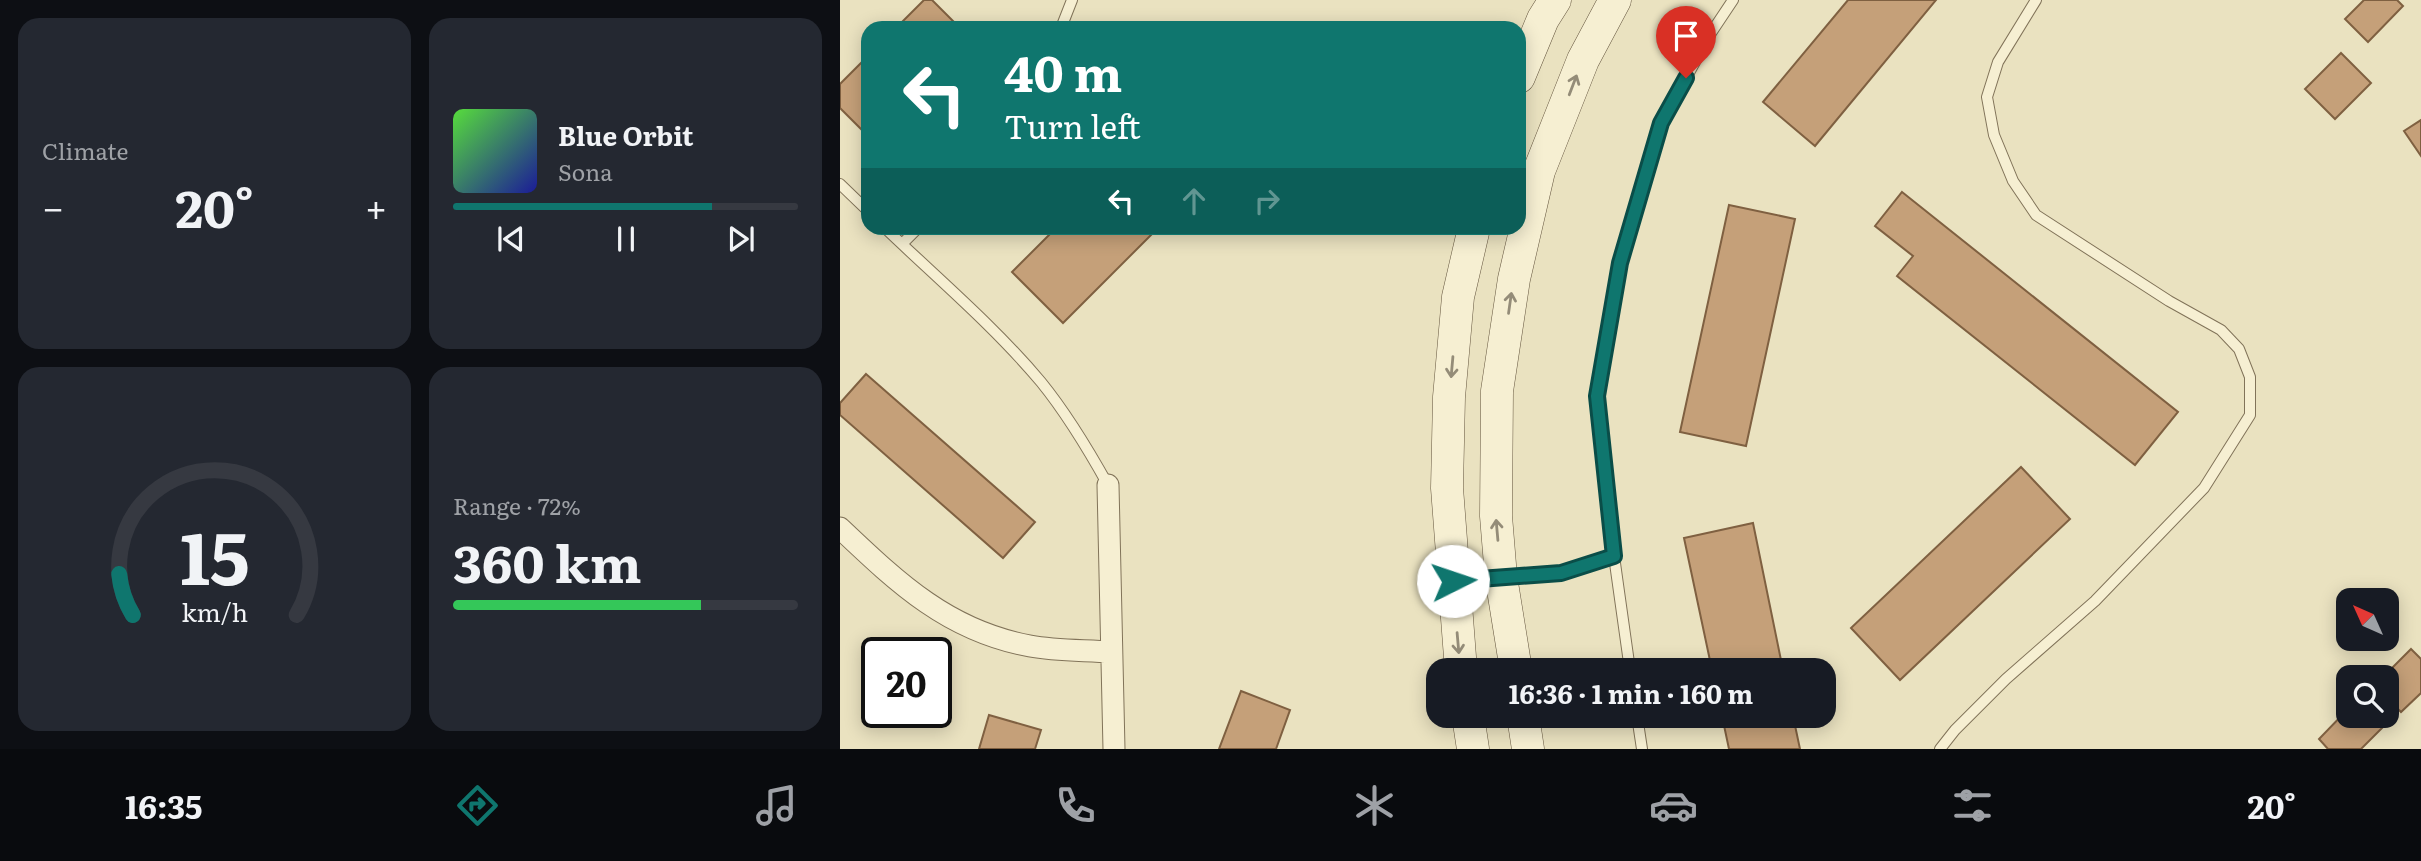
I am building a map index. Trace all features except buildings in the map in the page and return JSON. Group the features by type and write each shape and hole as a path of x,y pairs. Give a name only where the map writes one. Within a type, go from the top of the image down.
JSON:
{"street":[{"path":"1526,60 1543,19 1555,0"},
{"path":"1526,227 1539,171 1583,60 1615,0"},
{"path":"1460,658 1447,488 1449,397 1458,297 1472,235"},
{"path":"1514,658 1501,577 1496,516 1497,391 1514,279 1524,235"},
{"path":"1108,485 1114,749"},
{"path":"840,528 897,582 946,617 986,636 1032,647 1111,652"},
{"path":"1470,728 1473,749"},
{"path":"1525,728 1528,749"}],"lane":[{"path":"1064,21 1072,0"},
{"path":"1628,658 1614,556 1597,396 1620,263 1661,123 1710,33 1733,0"},
{"path":"1940,749 1955,730 2006,679 2095,601 2204,488 2250,415 2250,377 2239,349 2221,330 2169,301 2036,215 2013,180 1994,135 1987,97 1998,62 2036,0"},
{"path":"840,184 861,204"},
{"path":"892,235 1013,351 1042,383 1091,454 1108,485"},
{"path":"902,244 911,235"},
{"path":"1453,581 1561,573 1614,556"},
{"path":"1639,728 1642,749"}],"route":[{"path":"1453,581 1561,573 1614,556 1597,396 1620,263 1661,123 1686,78"}]}
